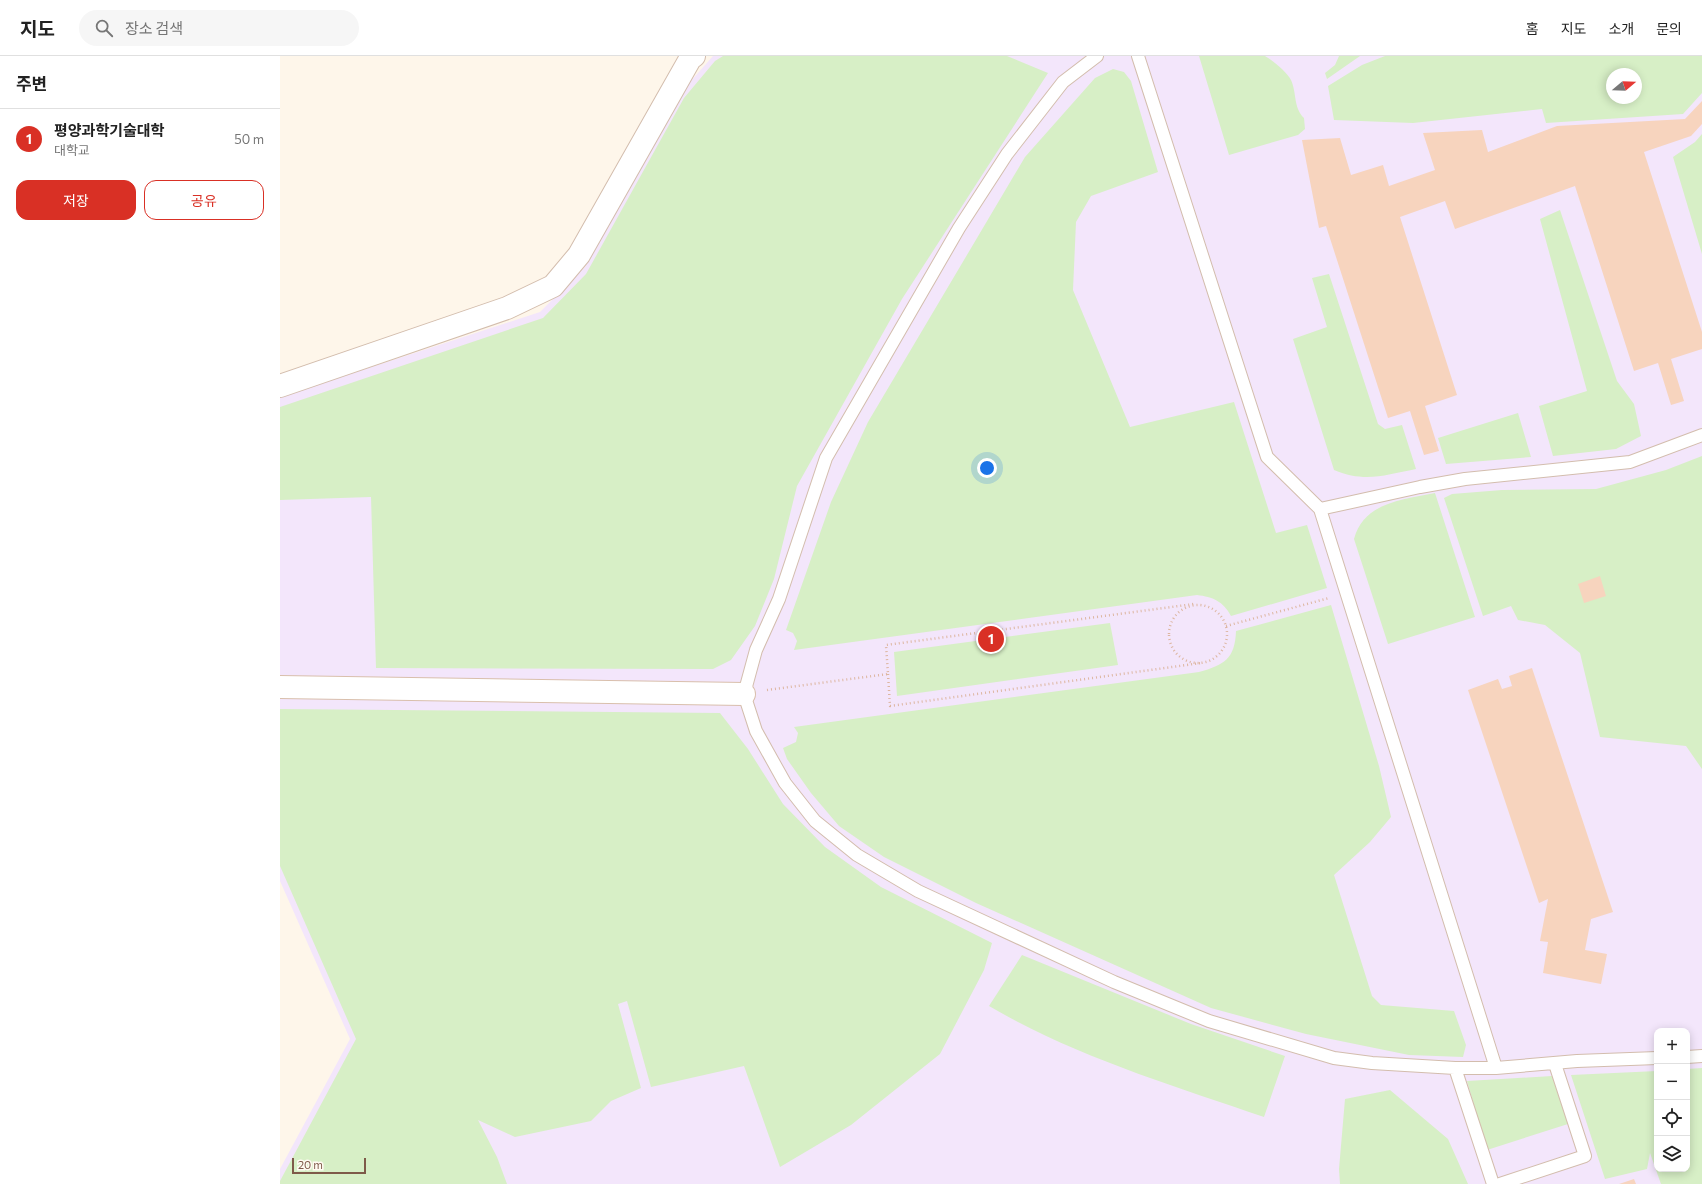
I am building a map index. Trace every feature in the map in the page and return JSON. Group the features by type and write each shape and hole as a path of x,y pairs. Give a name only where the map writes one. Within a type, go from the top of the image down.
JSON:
{"street":[{"path":"280,386 507,308 553,286 579,255 670,92 690,59 694,56"},
{"path":"280,687 744,694"}],"lane":[{"path":"1097,56 1063,82 1007,154 959,228 826,458 779,599 756,650 744,694 756,730 785,783 815,821 857,855 918,891 1114,982 1209,1022 1334,1058 1455,1068 1496,1068 1654,1058"},
{"path":"1138,56 1267,457 1320,510 1496,1068"},
{"path":"1320,510 1420,487 1465,479 1630,462 1702,435"},
{"path":"1690,1056 1702,1056"},
{"path":"1500,1184 1585,1156 1555,1064"},
{"path":"1455,1068 1493,1184"}],"path":[{"path":"1226,626 1347,593"},
{"path":"1194,604 1179,611 1169,625 1168,633 1169,641 1178,655 1193,663 1201,663"},
{"path":"1194,604 1210,607 1220,615 1226,626 1226,643 1222,650 1209,661 1201,663 890,706 886,645 1194,604"},
{"path":"744,694 888,674"}],"shaded area":[{"path":"713,56 1702,56 1702,1184 280,1184 280,1169 350,1039 280,881 280,397 540,312 585,267 682,91"}],"green space":[{"path":"723,56 1007,56 1048,73 902,299 797,486 774,579 755,626 731,660 713,669 376,668 371,497 280,500 280,407 543,318 586,274 684,98 715,61"},
{"path":"1199,56 1265,56 1268,58 1283,70 1291,80 1298,109 1304,118 1305,129 1298,135 1229,155"},
{"path":"1339,56 1360,56 1327,79 1325,73 1335,65"},
{"path":"1385,56 1702,56 1702,93 1683,114 1546,123 1542,109 1413,123 1334,120 1328,86 1362,65"},
{"path":"1113,69 1124,72 1131,81 1158,172 1091,196 1076,222 1073,290 1130,427 1234,402 1276,533 1307,525 1327,588 1231,616 1221,603 1208,597 1197,595 794,650 797,641 793,633 786,630 831,502 868,422 1025,157 1095,78"},
{"path":"1702,134 1702,254 1673,157 1695,142"},
{"path":"1560,210 1617,381 1634,404 1641,436 1616,449 1553,456 1539,406 1587,391 1540,219"},
{"path":"1329,274 1378,424 1385,429 1402,425 1416,469 1375,477 1356,476 1334,470 1293,339 1327,327 1312,278"},
{"path":"1518,413 1531,457 1446,464 1438,438"},
{"path":"1702,456 1702,769 1686,746 1600,737 1580,653 1545,625 1518,620 1511,606 1483,616 1444,498 1452,494 1502,490 1596,489 1666,470"},
{"path":"1435,493 1475,617 1388,644 1354,539 1359,527 1366,517 1375,510 1398,501"},
{"path":"1331,605 1379,766 1391,817 1370,842 1334,875 1372,996 1381,1005 1454,1011 1466,1045 1463,1057 1409,1055 1306,1034 1211,1008 976,903 884,857 839,826 811,793 787,759 783,748 796,742 798,733 794,727 1199,672 1215,667 1226,659 1233,648 1236,631"},
{"path":"1110,623 1118,665 897,696 894,652"},
{"path":"280,709 720,713 748,749 783,804 825,847 881,887 992,943 984,970 940,1054 851,1125 780,1167 744,1066 651,1087 627,1001 618,1004 641,1088 611,1101 591,1121 515,1137 478,1120 497,1157 507,1184 280,1184 280,1181 356,1039 280,866"},
{"path":"1022,955 1191,1024 1285,1056 1264,1117 1089,1055 1021,1024 989,1006"},
{"path":"1702,1068 1702,1184 1661,1184 1657,1172 1690,1172 1690,1069"},
{"path":"1654,1071 1654,1164 1650,1153 1647,1169 1605,1179 1571,1075"},
{"path":"1552,1076 1568,1124 1487,1150 1467,1081"},
{"path":"1390,1090 1448,1139 1468,1184 1340,1184 1339,1169 1345,1099"}],"building":[{"path":"1702,101 1702,124 1691,136 1644,152 1702,332 1702,349 1671,359 1684,401 1671,405 1658,363 1634,371 1575,186 1455,229 1445,201 1400,217 1457,395 1425,406 1439,451 1424,455 1410,411 1388,418 1326,226 1319,228 1302,140 1340,138 1351,175 1383,165 1389,186 1435,170 1423,133 1482,130 1488,152 1557,126 1685,119"},
{"path":"1600,576 1606,596 1584,603 1578,584"},
{"path":"1532,668 1613,912 1591,919 1585,950 1607,954 1601,984 1543,973 1548,942 1540,941 1548,899 1539,903 1468,690 1498,679 1502,689 1512,686 1509,676"},
{"path":"1634,1179 1636,1184 1619,1184"}],"place":[{"name":"평양과학기술대학","path":"991,639"}]}
